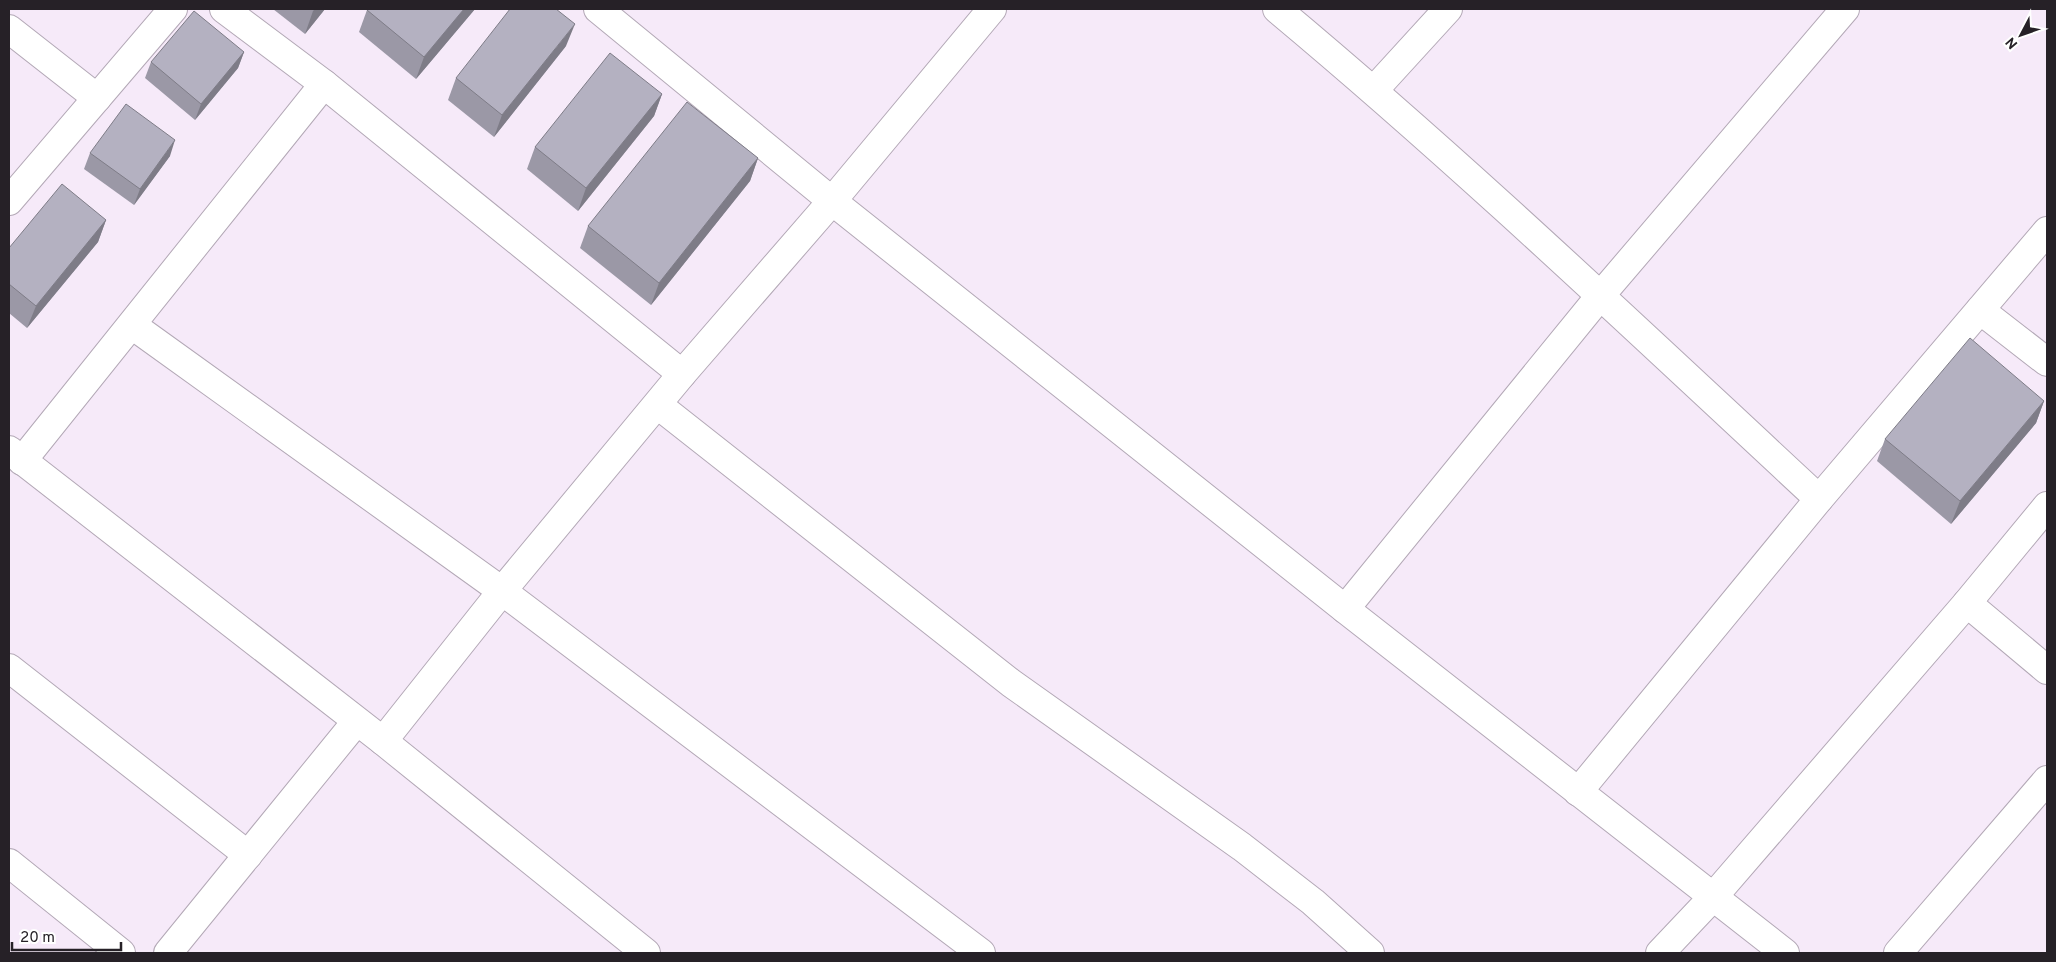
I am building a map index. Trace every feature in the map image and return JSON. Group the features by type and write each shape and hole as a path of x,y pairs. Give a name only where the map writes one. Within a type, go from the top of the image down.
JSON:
{"street":[{"path":"9,201 173,9"},
{"path":"224,9 324,84 682,374"},
{"path":"598,9 832,201 1345,609 1785,953"},
{"path":"382,741 502,591 682,374 832,201 992,9"},
{"path":"1277,9 1374,90 1819,498"},
{"path":"1374,90 1448,9"},
{"path":"1345,609 1600,296 1845,9"},
{"path":"9,29 97,98"},
{"path":"324,84 132,325 15,456 382,741 646,953"},
{"path":"1578,792 1819,498 2047,231"},
{"path":"1980,310 2047,362"},
{"path":"132,325 502,591 981,953"},
{"path":"658,405 1011,683 1242,847 1313,902 1370,953"},
{"path":"1660,953 1714,897 1967,603 2047,506"},
{"path":"1967,603 2047,670"},
{"path":"9,668 248,855"},
{"path":"168,953 356,722"},
{"path":"1898,953 2047,780"},
{"path":"9,864 120,953"}],"building":[{"path":"368,9 464,9 424,57"},
{"path":"510,9 556,9 575,24 502,115 456,78"},
{"path":"194,11 244,52 201,104 151,62"},
{"path":"610,53 662,94 586,188 535,147"},
{"path":"687,102 758,158 659,283 588,226"},
{"path":"126,104 175,140 140,189 90,153"},
{"path":"62,184 106,220 36,306 9,284 9,248"},
{"path":"1970,338 2044,401 1960,501 1885,439"}]}
